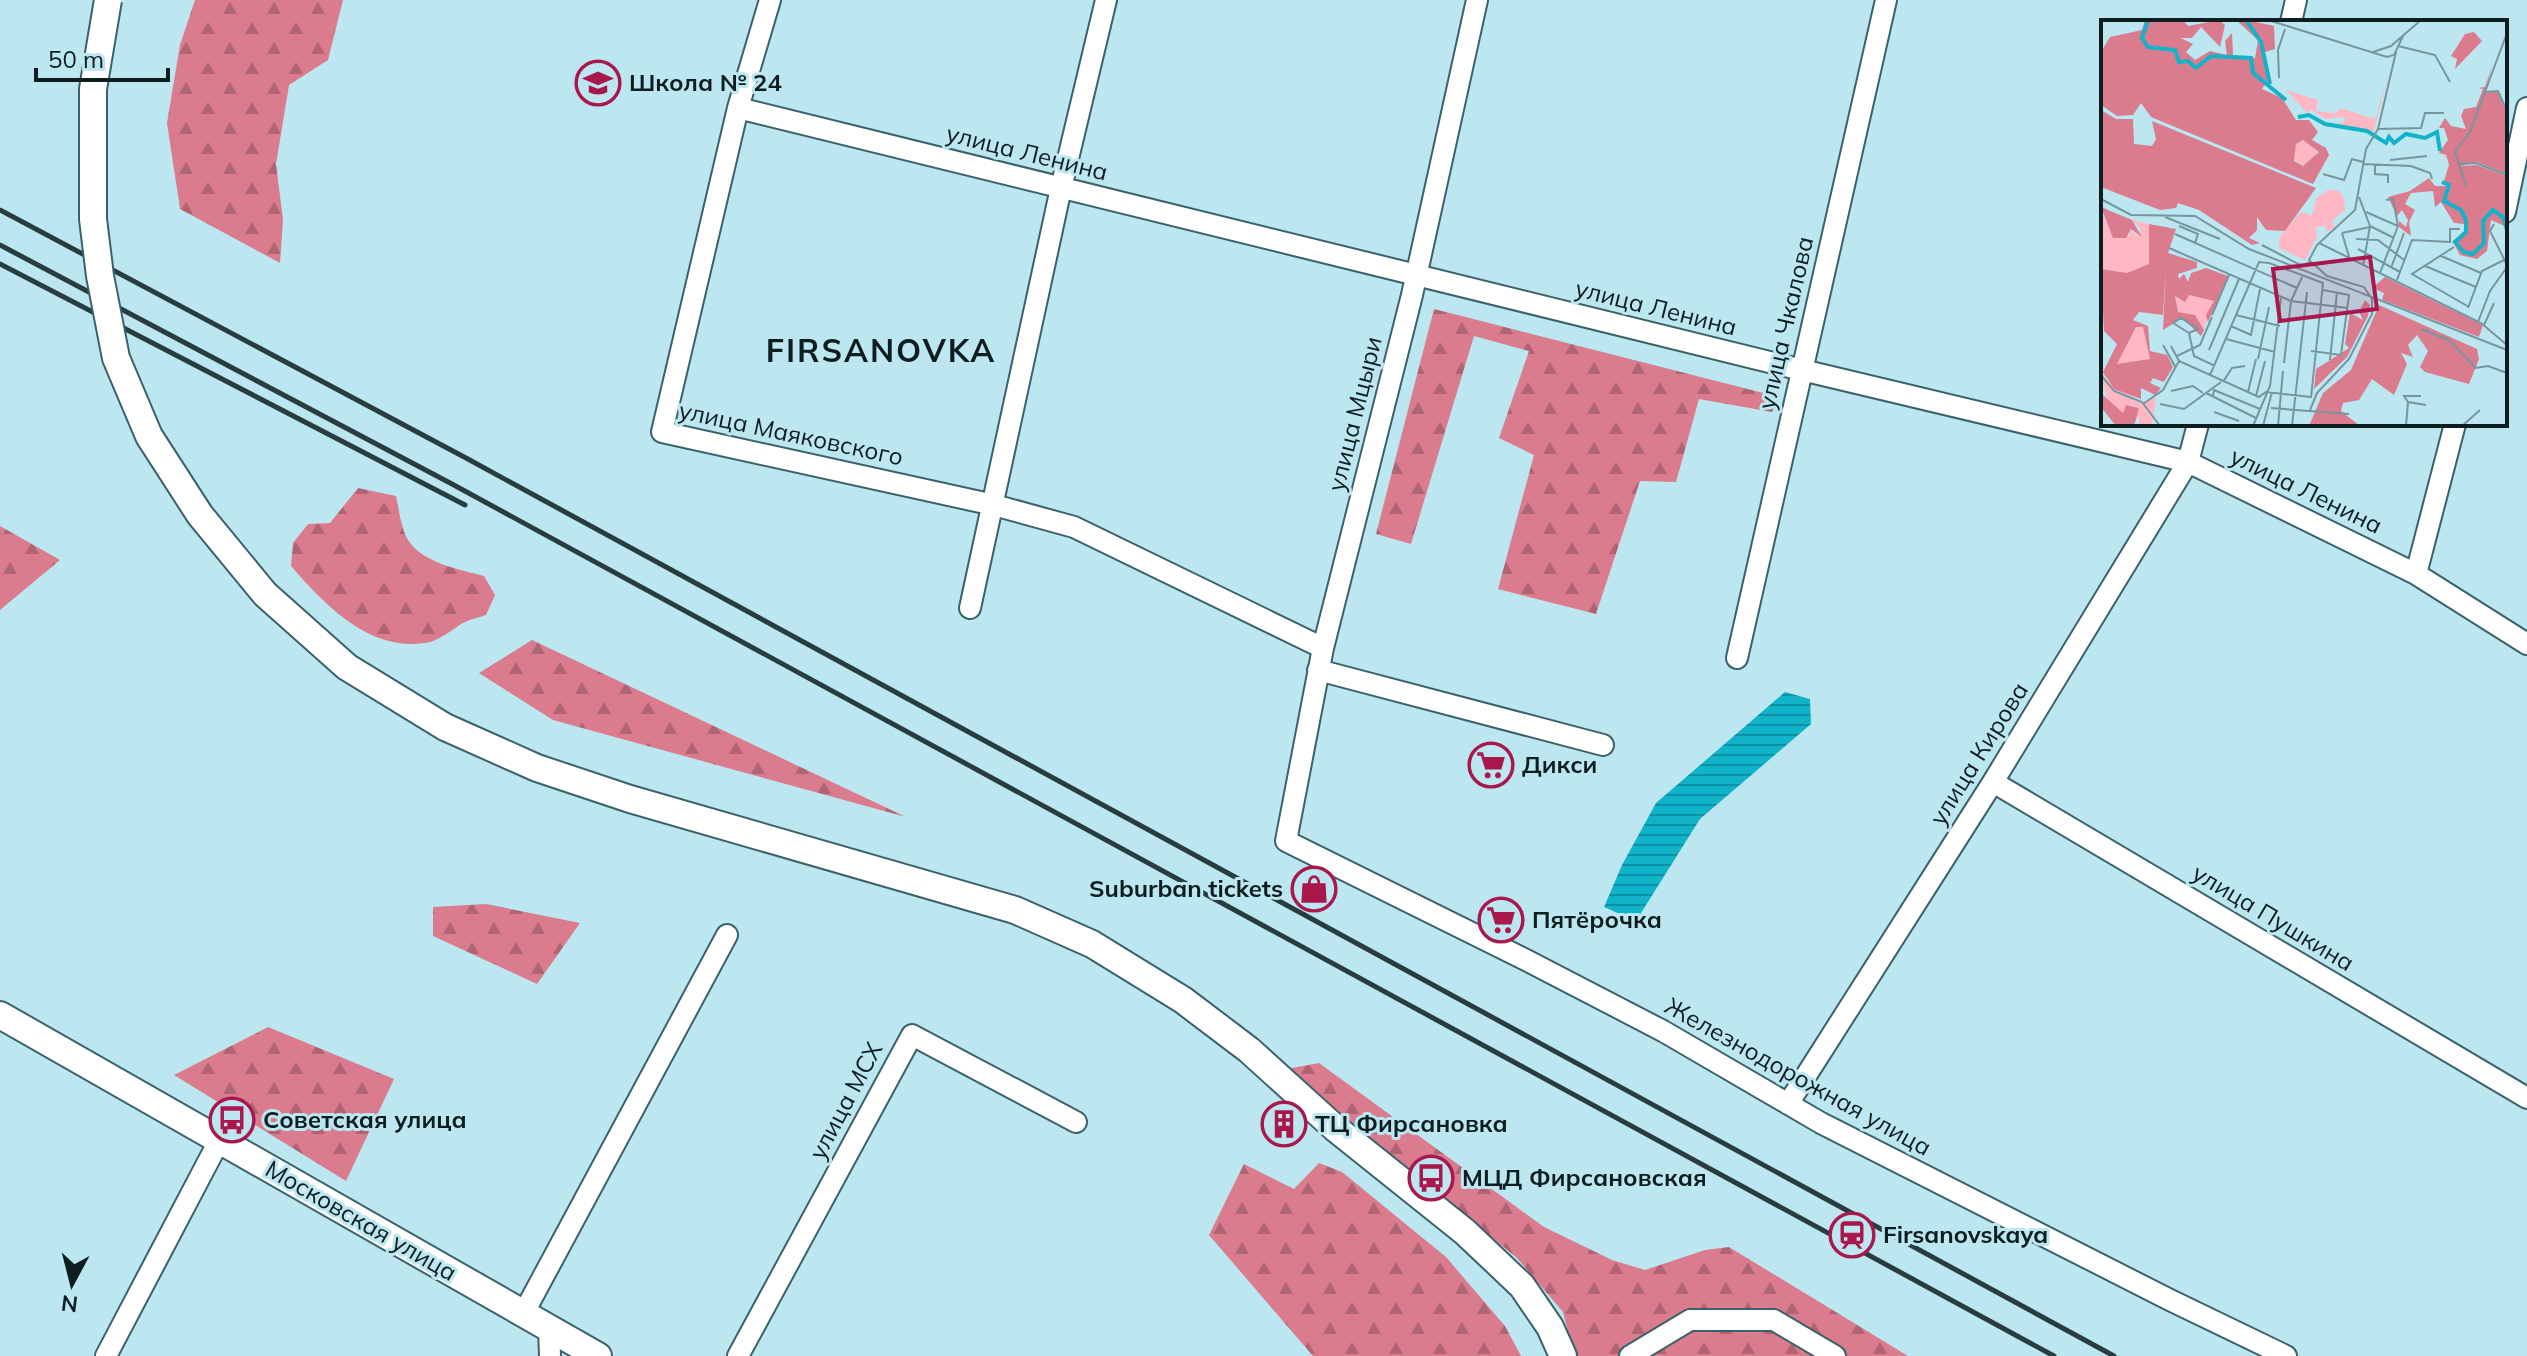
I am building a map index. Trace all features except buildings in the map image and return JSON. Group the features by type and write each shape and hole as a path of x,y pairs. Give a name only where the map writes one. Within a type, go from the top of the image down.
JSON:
{"street":[{"path":"108,0 93,89 93,219 116,358 149,436 200,515 265,594 347,667 445,727 537,768 630,799 1015,910 1092,944 1183,1000 1249,1050 1335,1128 1465,1232 1522,1286 1550,1327 1563,1356"},
{"name":"улица Маяковского","path":"770,0 738,108 662,432 994,505 1074,527 1323,648"},
{"path":"970,608 1061,188 1106,0"},
{"name":"улица Мцыри","path":"1286,841 1318,670 1416,276 1477,0"},
{"name":"улица Чкалова","path":"1737,658 1886,0"},
{"path":"2291,20 2296,0"},
{"name":"улица Ленина","path":"738,108 1416,276 2188,462 2416,574 2527,644"},
{"path":"2507,203 2527,108"},
{"name":"улица Кирова","path":"1788,1104 1993,782 2188,462 2197,426"},
{"path":"2416,574 2454,426"},
{"path":"1318,670 1603,745"},
{"name":"улица Пушкина","path":"1993,782 2527,1098"},
{"name":"Железнодорожная улица","path":"1286,841 1649,1024 1788,1104 2142,1286 2286,1356"},
{"path":"519,1311 528,1305 727,935"},
{"name":"Московская улица","path":"0,1015 598,1356"},
{"name":"улица МСХ","path":"738,1356 912,1035 1076,1122"},
{"path":"106,1356 220,1139"},
{"path":"1630,1356 1690,1320 1774,1320 1835,1356"},
{"path":"549,1329 550,1356"}],"green space":[{"path":"195,0 343,0 328,60 289,85 276,164 283,220 280,263 180,209 167,123 180,45"},
{"path":"1434,309 1779,397 1772,412 1699,399 1676,482 1640,481 1596,614 1498,589 1534,455 1499,438 1529,351 1474,336 1411,544 1376,534"},
{"path":"358,488 396,496 408,540 423,555 484,576 495,595 486,615 434,640 404,644 366,632 349,622 318,595 291,566 293,543 308,524 330,523"},
{"path":"0,526 60,560 0,610"},
{"path":"532,640 906,817 553,720 479,673"},
{"path":"486,904 580,923 537,984 433,936 433,907"},
{"path":"268,1027 394,1079 346,1181 174,1075"},
{"path":"1319,1063 1544,1227 1612,1260 1645,1270 1705,1250 1729,1247 1908,1356 1574,1356 1563,1312 1517,1258 1287,1069"},
{"path":"1319,1163 1342,1172 1446,1257 1505,1326 1521,1356 1313,1356 1209,1235 1244,1164 1294,1189"}],"water":[{"path":"1785,692 1810,699 1811,724 1700,819 1636,921 1604,907 1622,865 1656,803"}],"railway":[{"path":"0,210 466,458 2114,1356"},
{"path":"0,245 452,484 2054,1356"},
{"path":"0,264 465,505"}],"place":[{"name":"Школа № 24","path":"598,83"},
{"name":"Дикси","path":"1491,765"},
{"name":"Suburban tickets","path":"1314,889"},
{"name":"Пятёрочка","path":"1501,920"},
{"name":"Советская улица","path":"232,1120"},
{"name":"ТЦ Фирсановка","path":"1284,1124"},
{"name":"МЦД Фирсановская","path":"1431,1178"},
{"name":"Firsanovskaya","path":"1852,1235"}],"district":[{"name":"FIRSANOVKA","path":"881,351"}]}
